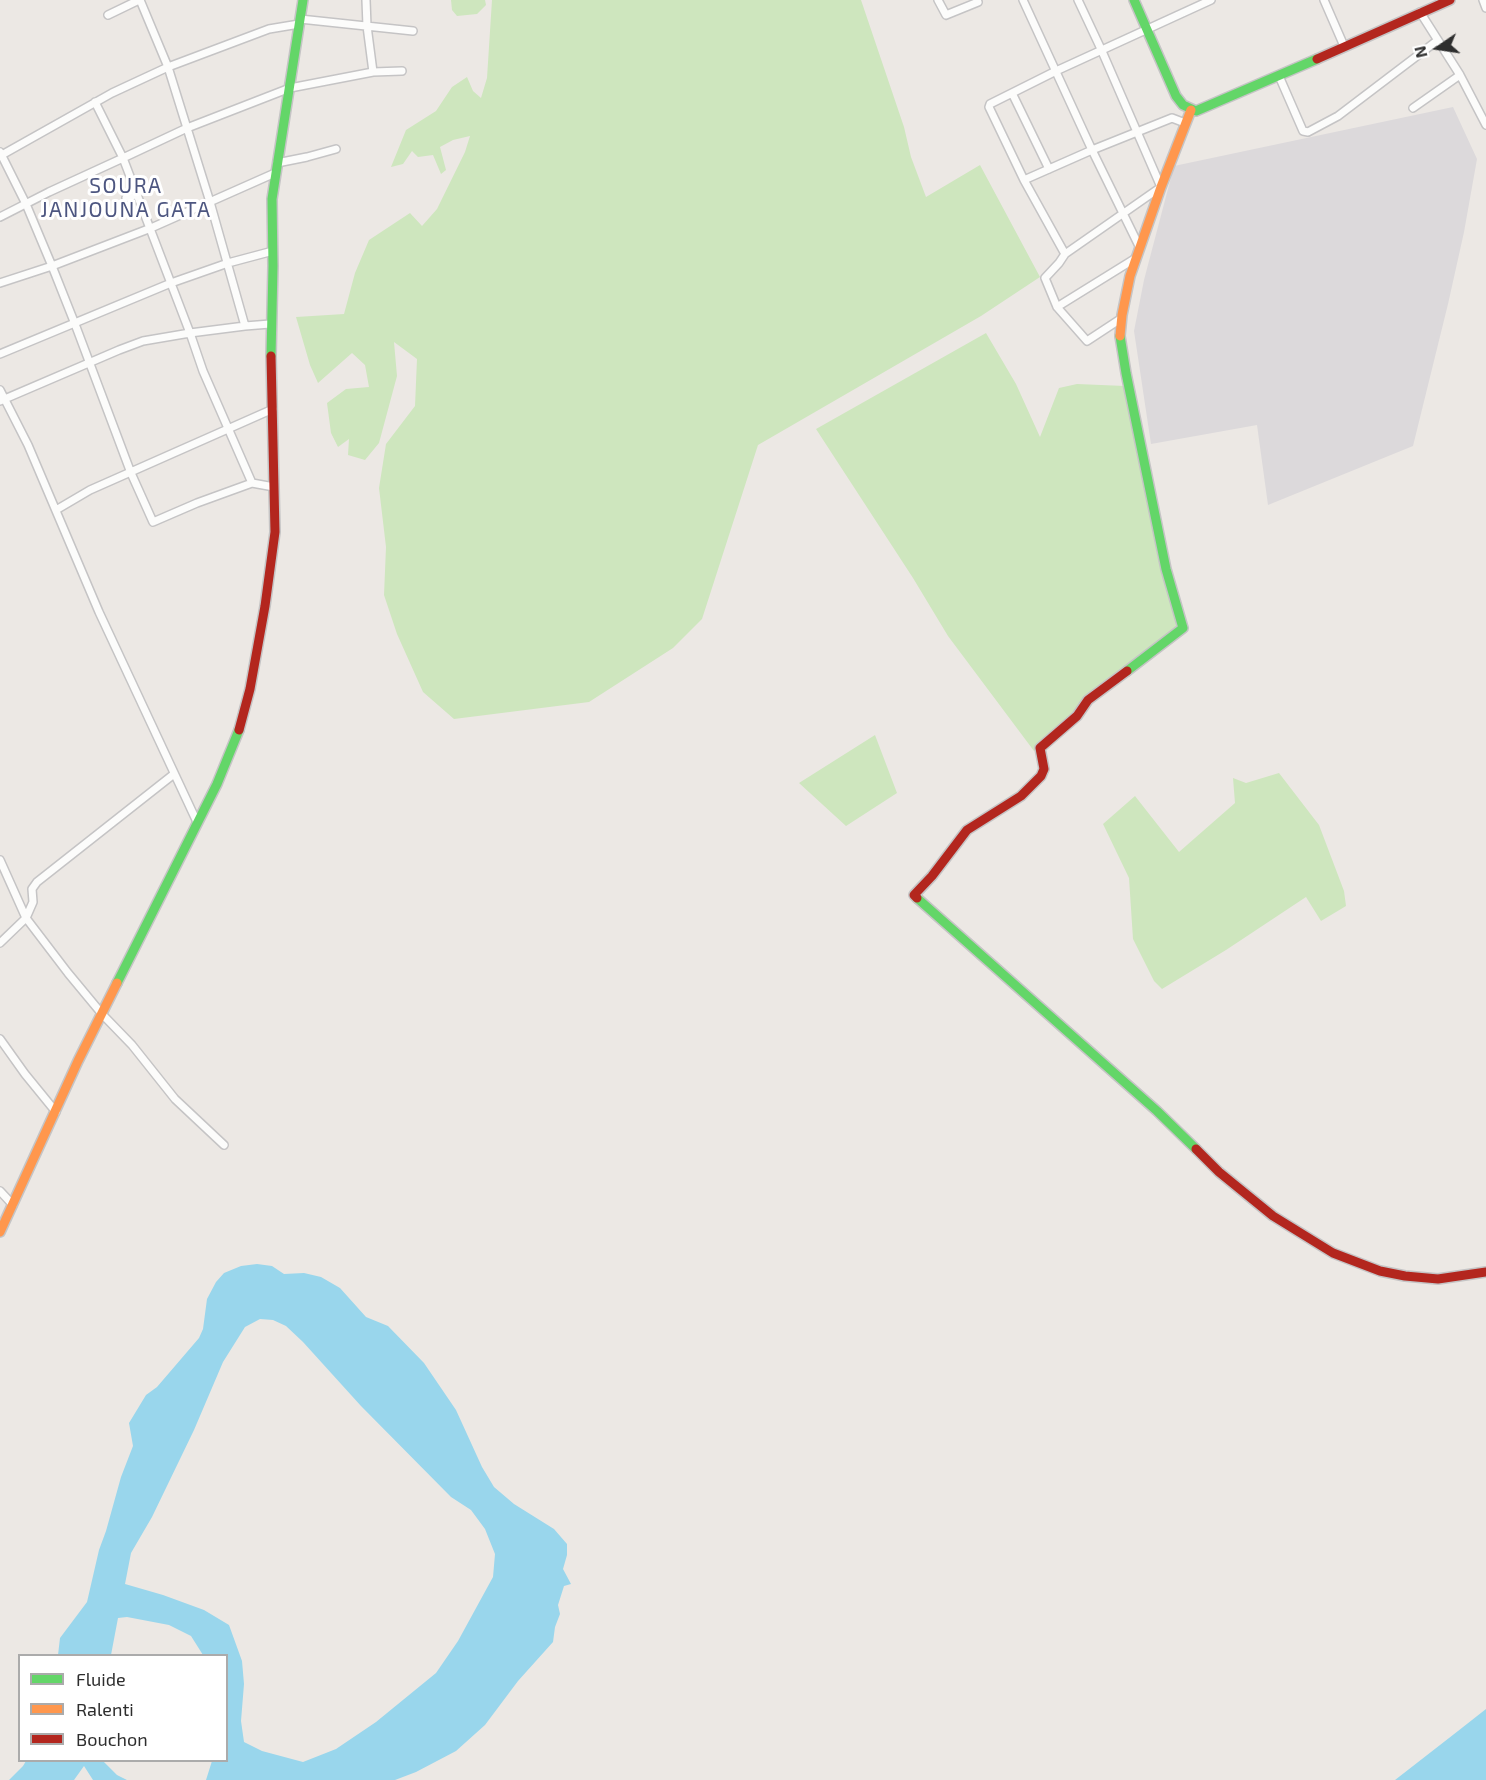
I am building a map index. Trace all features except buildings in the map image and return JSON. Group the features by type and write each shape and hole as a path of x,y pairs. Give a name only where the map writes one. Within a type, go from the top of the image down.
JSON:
{"street":[{"path":"108,15 140,0 168,67 246,326"},
{"path":"0,1232 102,1014 227,761 240,727 250,689 274,545 270,324 273,251 272,199 303,0"},
{"path":"366,0 373,72"},
{"path":"938,0 947,15 979,0"},
{"path":"1023,0 1139,252"},
{"path":"1078,0 1161,187"},
{"path":"1134,0 1176,96 1183,105 1191,110 1201,110 1450,0"},
{"path":"1065,254 1024,180 989,109 990,104 1056,70 1210,0"},
{"path":"1324,0 1344,46"},
{"path":"1483,0 1486,8"},
{"path":"1420,12 1460,75 1486,125"},
{"path":"274,486 252,483 153,522 130,472 52,266 26,204 0,154 95,102 168,67 269,29 300,21 413,31"},
{"path":"1279,76 1303,131 1308,132 1338,116 1438,40"},
{"path":"0,218 187,128 290,88 373,72 402,70"},
{"path":"1413,108 1460,75"},
{"path":"1012,93 1049,169"},
{"path":"95,102 138,194 203,371 252,483"},
{"path":"1191,110 1161,187 1128,284 1122,318 1121,343 1166,569 1184,628 1087,701 1077,716 1040,748 1044,769 1041,776 1021,796 967,830 932,876 914,895 1157,1111 1219,1172 1273,1216 1333,1253 1380,1271 1438,1279 1486,1272"},
{"path":"1024,180 1137,131 1173,118 1185,123"},
{"path":"277,163 336,149"},
{"path":"0,283 52,266 151,228 275,173"},
{"path":"1122,318 1087,341 1057,307 1045,278 1065,254 1161,187"},
{"path":"126,198 138,194"},
{"path":"0,354 171,283 228,263 273,251"},
{"path":"1057,307 1139,252"},
{"path":"2,400 143,341 270,324"},
{"path":"0,390 2,400 20,428 99,612 197,822"},
{"path":"56,510 90,490 273,409"},
{"path":"0,943 26,918 33,902 32,889 37,882 174,774"},
{"path":"0,860 26,918 102,1014 132,1045 175,1099 224,1145"},
{"path":"0,1039 24,1074 56,1112"},
{"path":"0,1191 13,1204"}],"shaded area":[{"path":"1453,107 1477,159 1448,304 1413,446 1268,505 1257,425 1151,444 1134,331 1144,280 1174,166"}],"green space":[{"path":"451,0 485,0 486,5 477,14 457,16 452,10"},
{"path":"492,0 861,0 926,197 980,165 1040,277 981,316 758,445 702,619 673,648 589,702 454,719 423,692 397,634 384,595 386,547 379,488 386,444 415,406 417,359 394,342 397,376 379,443 365,460 348,455 349,439 338,447 331,433 327,403 346,389 369,387 365,365 352,353 318,383 310,365 296,317 344,314 355,273 369,240 410,213 422,226 437,209 465,152 470,136 453,140 440,147 446,170 441,174 433,155 418,157 412,151 403,164 391,167 406,130 436,111 452,87 467,77 473,91 481,98 487,78"},
{"path":"986,333 1016,384 1040,437 1059,388 1077,384 1125,386 1135,424 1158,558 1181,628 1034,751 948,636 816,429"},
{"path":"875,735 897,793 846,826 799,783"},
{"path":"1279,773 1319,825 1344,891 1346,906 1321,921 1306,897 1162,989 1154,981 1133,939 1129,878 1103,824 1135,796 1179,852 1235,803 1233,778 1246,783"}],"water":[{"path":"257,1264 272,1266 284,1274 304,1273 321,1277 340,1288 366,1317 388,1326 424,1363 456,1410 482,1467 494,1487 514,1504 554,1529 567,1544 563,1569 571,1584 564,1586 558,1605 560,1614 553,1642 518,1681 485,1725 456,1751 395,1780 206,1780 212,1762 228,1762 228,1654 202,1654 191,1636 169,1625 127,1617 118,1618 111,1654 58,1654 60,1638 87,1602 99,1550 133,1446 129,1423 146,1395 157,1387 199,1338 203,1329 207,1299 224,1273 241,1266","holes":["260,1319 273,1320 286,1326 451,1497 471,1510 485,1529 495,1554 493,1577 458,1641 436,1673 376,1722 336,1749 303,1762 262,1751 244,1742 241,1721 244,1684 242,1661 229,1625 204,1610 125,1584 131,1553 152,1517 194,1430 223,1362 245,1327"]},
{"path":"1486,1709 1486,1780 1395,1780 1458,1731"},
{"path":"25,1762 104,1762 117,1775 127,1780 93,1780 84,1766 74,1780 9,1780"}],"traffic: fast":[{"path":"271,356 272,199 303,0"},
{"path":"1134,0 1176,96 1183,105 1196,111 1317,59"},
{"path":"1120,336 1166,569 1183,628 1127,671"},
{"path":"117,983 217,784 239,730"},
{"path":"917,898 1157,1111 1196,1149"}],"traffic: slow":[{"path":"1120,336 1130,276 1191,110"},
{"path":"0,1232 78,1061 117,983"}],"traffic: jam":[{"path":"1317,59 1450,0"},
{"path":"239,730 250,689 275,532 271,356"},
{"path":"917,898 914,895 932,876 967,830 1021,796 1041,776 1044,769 1040,748 1077,716 1088,700 1127,671"},
{"path":"1196,1149 1219,1172 1273,1216 1333,1253 1380,1271 1405,1276 1438,1279 1486,1272"}],"district":[{"name":"SOURA JANJOUNA GATA","path":"126,198"}]}
